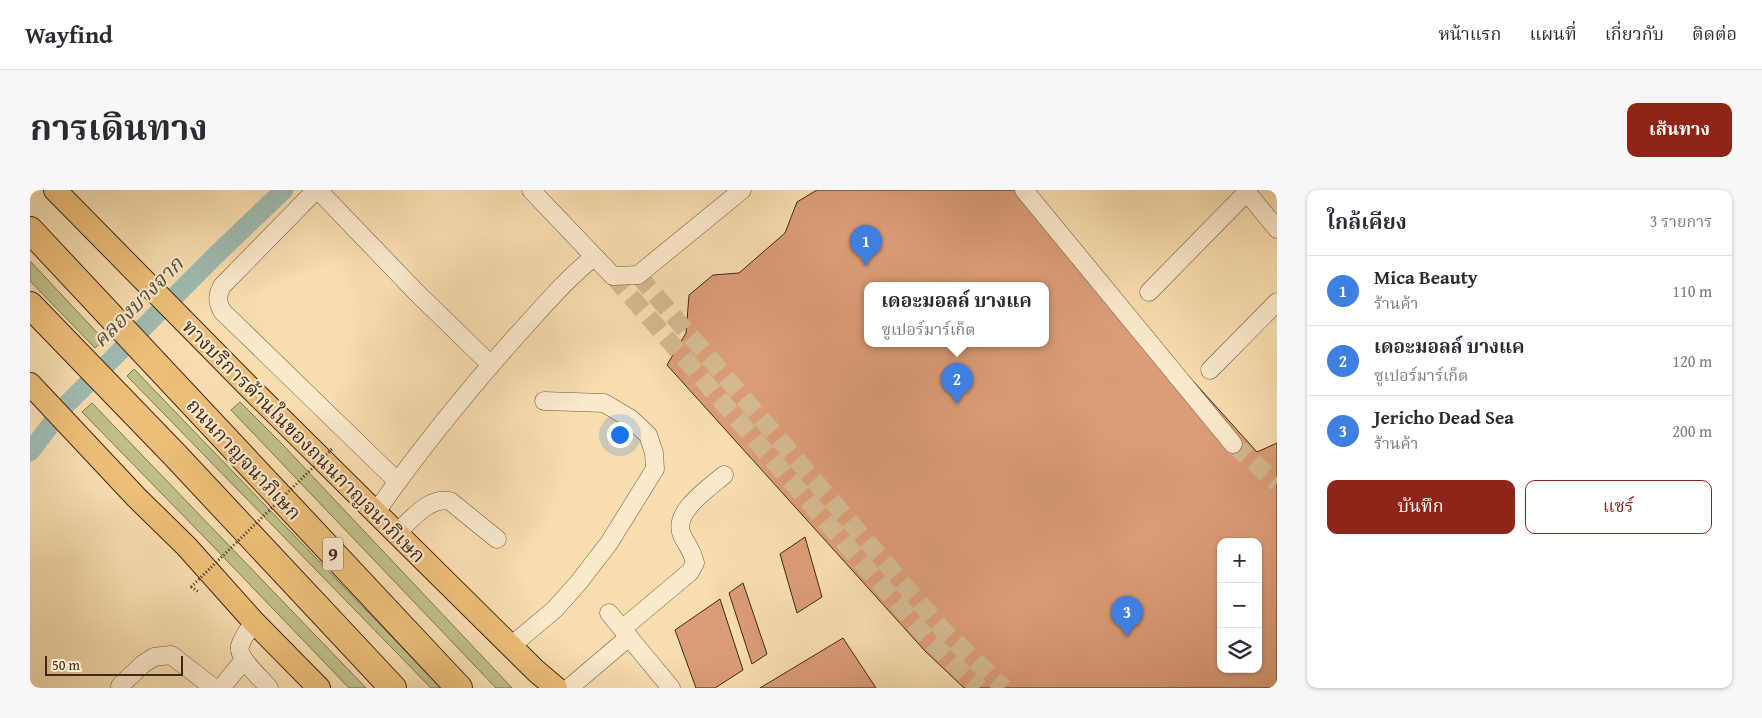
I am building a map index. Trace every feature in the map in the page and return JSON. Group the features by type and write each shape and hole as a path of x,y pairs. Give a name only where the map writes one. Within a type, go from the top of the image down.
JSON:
{"highway":[{"name":"ถนนกาญจนาภิเษก","path":"30,230 459,688"},
{"name":"9","path":"30,305 174,454 393,688"}],"main road":[{"name":"ทางบริการด้านในของถนนกาญจนาภิเษก","path":"55,190 249,387 511,646 556,688"},
{"path":"30,384 187,547 254,622 319,688"}],"street":[{"path":"397,481 222,311 218,302 218,294 226,280 317,190 416,292 491,365"},
{"path":"531,190 587,262 613,276 638,275 742,190"},
{"path":"1024,190 1234,444"},
{"path":"1148,292 1246,191 1277,229"},
{"path":"376,512 397,481 491,365 567,280 587,262"},
{"path":"1210,370 1277,302"},
{"path":"511,646 555,610 579,582 609,543 655,469 654,453 648,435 632,419 604,403 544,401"},
{"path":"569,688 690,572 695,563 692,551 679,525 683,513 724,475"},
{"path":"397,533 430,503 440,499 450,501 497,539"},
{"path":"609,613 671,688"},
{"path":"254,622 240,646 240,652 244,660 270,688"},
{"path":"120,686 143,664 154,657 171,656 214,688"},
{"path":"222,688 244,660"}],"path":[{"path":"191,587 333,448"}],"green space":[{"path":"30,261 104,340 95,348 30,281"},
{"path":"134,369 441,688 431,688 127,376"},
{"path":"240,402 283,445 512,688 496,688 231,410"},
{"path":"92,403 366,688 349,688 82,412"}],"building":[{"path":"817,190 1021,190 1257,452 1277,443 1277,688 964,688 925,651 667,365 686,333 689,295 713,275 739,273 785,233 797,202"},
{"path":"805,537 822,597 797,613 780,554"},
{"path":"743,583 767,654 752,664 729,593"},
{"path":"720,599 743,670 715,688 696,688 675,630"},
{"path":"843,638 876,688 760,688"}],"waterway":[{"name":"คลองบางจาก","path":"30,452 64,407 219,252 284,190"}],"tunnel":[{"path":"638,275 943,630 1004,688"},
{"path":"613,276 928,639 979,688"},
{"path":"1233,444 1277,483"}],"place":[{"name":"Mica Beauty","path":"866,266"},
{"name":"เดอะมอลล์ บางแค","path":"957,404"},
{"name":"Jericho Dead Sea","path":"1127,637"}]}
